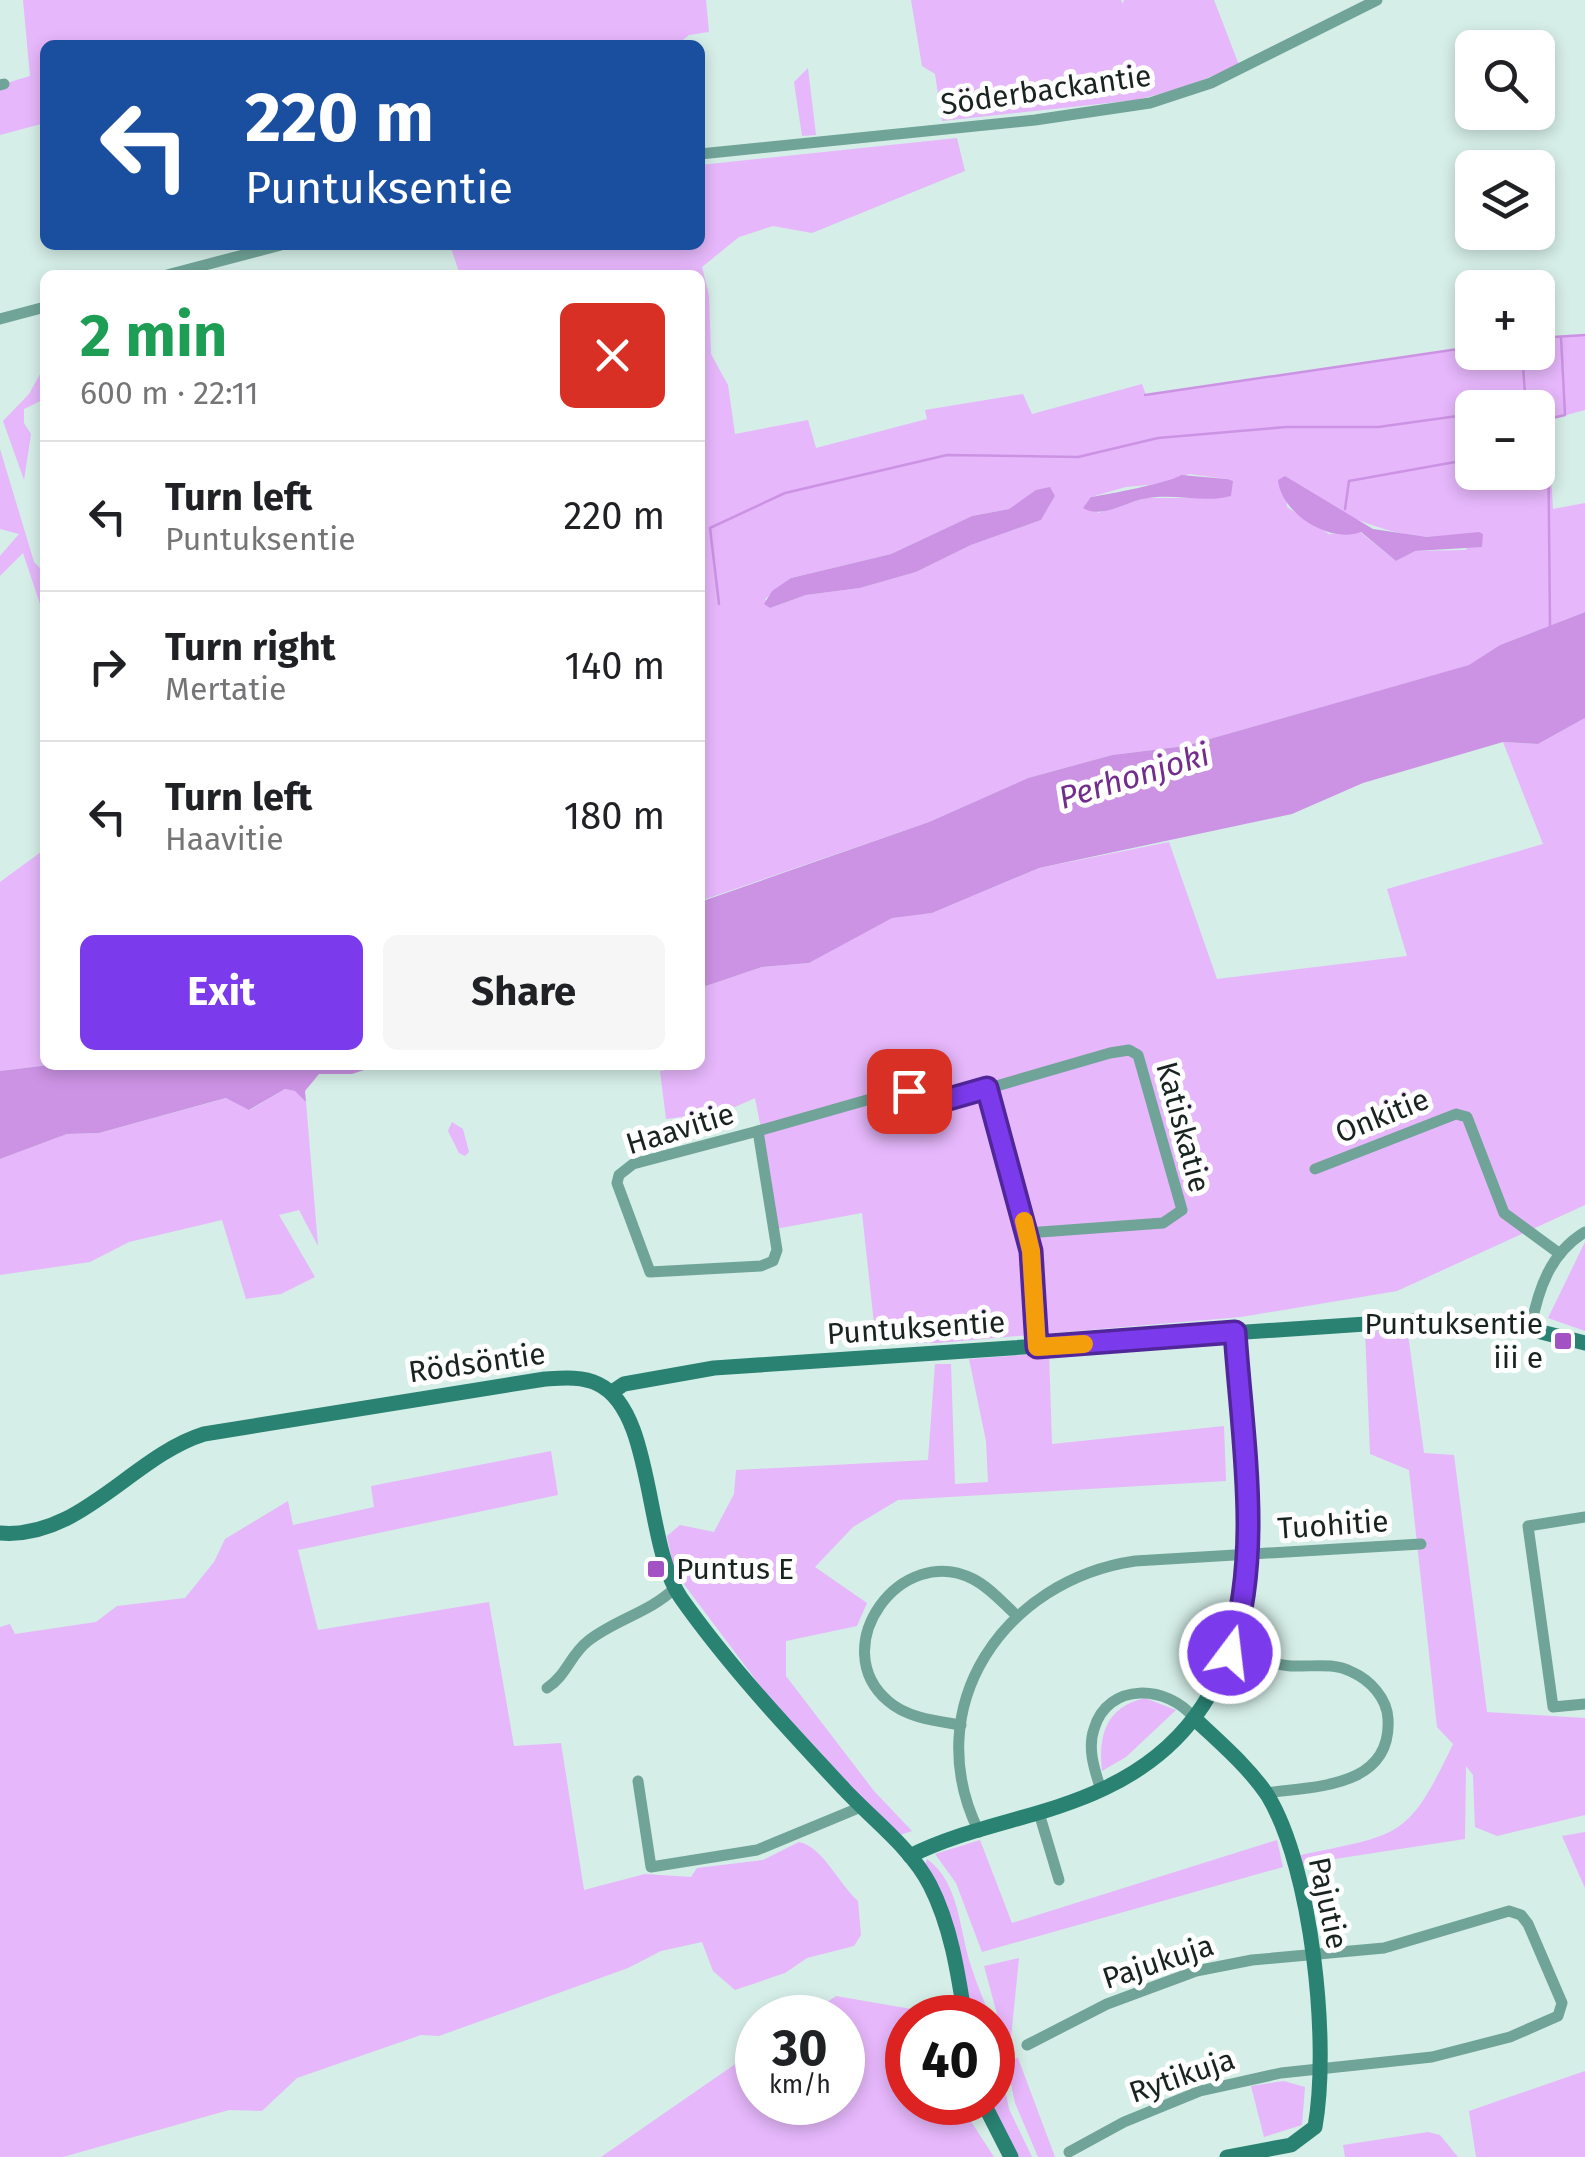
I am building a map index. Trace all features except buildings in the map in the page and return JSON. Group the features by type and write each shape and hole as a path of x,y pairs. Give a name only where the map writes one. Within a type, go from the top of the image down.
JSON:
{"street":[{"name":"Söderbackantie","path":"705,153 1035,120 1150,103 1211,83 1377,0"},
{"path":"186,270 262,250"},
{"path":"0,319 40,308"},
{"name":"Katiskatie","path":"987,1088 1110,1053 1129,1050 1138,1055 1181,1196 1177,1217 1163,1223 1026,1233"},
{"path":"987,1088 1026,1233 1037,1347"},
{"name":"Haavitie","path":"758,1130 777,1250 773,1261 762,1266 650,1272 617,1183 619,1175 633,1164 902,1090 938,1102 987,1088"},
{"name":"Onkitie","path":"1315,1169 1456,1114 1467,1117 1504,1214 1560,1254"},
{"path":"1531,1328 1538,1291 1560,1254 1585,1232"},
{"name":"Puntuksentie","path":"612,1392 624,1384 714,1368 1442,1320 1531,1328 1585,1342"},
{"path":"910,1856 1101,1790 1136,1770 1194,1718 1230,1653 1244,1604 1248,1556 1235,1332"},
{"name":"Rödsöntie","path":"0,1533 27,1532 70,1516 177,1445 204,1434 545,1379 586,1380 612,1392"},
{"path":"612,1392 633,1431 664,1563 675,1588 806,1748 910,1856 938,1904 960,1995"},
{"path":"1585,1517 1528,1526 1554,1707 1585,1704"},
{"name":"Tuohitie","path":"1015,1614 1051,1588 1090,1569 1135,1561 1421,1544"},
{"path":"962,1725 914,1715 878,1690 865,1646 877,1608 901,1582 950,1572 984,1586 1015,1614 978,1669 962,1725 961,1768 979,1832"},
{"path":"547,1688 563,1677 575,1653 590,1640 654,1608 675,1588"},
{"path":"1230,1653 1272,1664 1341,1667 1376,1689 1387,1712 1387,1735 1371,1768 1344,1782 1266,1793"},
{"path":"1101,1790 1092,1739 1106,1708 1127,1694 1146,1692 1176,1700 1194,1718"},
{"name":"Pajutie","path":"1194,1718 1266,1793 1288,1844 1313,1954 1318,2068 1312,2131 1291,2144 1227,2157"},
{"path":"638,1781 652,1867 757,1850 860,1807"},
{"path":"1039,1813 1060,1880"},
{"name":"Pajukuja","path":"1028,2045 1107,2004 1172,1978 1224,1964 1413,1942 1515,1911 1528,1924 1562,2003 1552,2022 1510,2038 1403,2062 1318,2068"},
{"name":"Rytikuja","path":"1069,2152 1175,2100 1251,2078 1318,2068"},
{"path":"995,2125 1011,2157"}],"shaded area":[{"path":"23,0 706,0 709,32 689,35 683,40 40,40 40,124 0,135 0,85 30,76"},
{"path":"911,0 1121,0 1123,4 1124,0 1214,0 1239,65 1183,88 1136,100 942,121 935,74 922,66"},
{"path":"808,68 816,135 802,136 794,82"},
{"path":"957,138 965,171 812,233 773,226 739,237 703,270 458,270 452,250 705,250 705,164"},
{"path":"705,279 711,354 728,385 735,434 808,420 816,448 927,419 925,410 1023,394 1032,414 1142,384 1146,395 1455,350 1455,370 1555,370 1555,338 1585,335 1585,410 1555,418 1555,390 1455,390 1455,490 1552,490 1553,509 1585,503 1585,612 1500,645 1470,665 1185,746 1112,755 1028,778 929,822 705,899","holes":["1189,474 1227,479 1201,498 1146,498 1098,513 1091,497 1126,487 1169,483","1285,476 1348,516 1399,533 1425,537 1471,533 1466,550 1414,551 1396,561 1360,532 1329,534 1287,507","1037,490 1055,496 1041,520 971,545 916,572 860,588 806,595 770,608 765,599 791,578 891,554 972,516 1009,509"]},
{"path":"40,374 40,401 24,409 24,423 31,434 24,480 3,421 29,394"},
{"path":"0,449 34,562 40,568 40,604 23,553 0,576 0,556 19,534 0,529"},
{"path":"1585,718 1585,1205 1397,1291 1241,1317 937,1343 876,1342 862,1213 775,1229 772,1184 755,1098 726,1111 666,1119 660,1071 705,1070 705,986 762,967 809,963 892,917 932,913 1039,868 1169,842 1217,979 1407,956 1387,889 1543,844 1503,742 1538,744"},
{"path":"40,853 40,1066 0,1071 0,882"},
{"path":"285,1089 296,1091 306,1102 318,1246 299,1210 279,1215 315,1277 281,1294 246,1299 222,1220 129,1242 90,1262 0,1275 0,1159 67,1134 99,1133 227,1098 250,1110"},
{"path":"452,1122 463,1129 469,1152 465,1156 459,1153 448,1131"},
{"path":"1585,1242 1585,1331 1548,1318"},
{"path":"1365,1330 1408,1334 1424,1453 1454,1455 1487,1712 1585,1718 1585,1815 1497,1836 1475,1827 1473,1775 1466,1766 1465,1839 1302,1864 1301,1855 1361,1842 1398,1827 1424,1798 1453,1744 1437,1727 1409,1470 1370,1454"},
{"path":"1049,1353 1052,1444 1224,1426 1226,1481 898,1500 853,1527 815,1567 867,1603 857,1626 786,1641 786,1676 874,1791 912,1831 897,1836 764,1691 674,1571 667,1536 680,1525 714,1532 734,1494 736,1470 928,1460 935,1364 951,1364 955,1484 988,1482 986,1441 969,1359"},
{"path":"551,1451 558,1495 298,1550 318,1630 489,1602 514,1746 561,1743 584,1890 645,1874 691,1877 697,1868 763,1860 799,1842 823,1858 858,1901 861,1935 854,1946 807,1958 785,1973 735,1990 713,1971 702,1942 661,1951 628,1968 439,2036 421,2035 297,2078 262,2111 229,2110 63,2157 0,2157 0,1627 10,1624 15,1634 96,1622 117,1606 185,1598 214,1562 225,1539 288,1501 293,1525 374,1507 371,1486"},
{"path":"1145,1698 1176,1710 1126,1757 1102,1771 1107,1724 1121,1708"},
{"path":"1585,1832 1585,1888 1562,1836"},
{"path":"980,1840 1012,1923 1277,1840 1283,1867 982,1952 956,1883 935,1854"},
{"path":"927,1859 938,1869 952,1894 982,1995 963,1995 925,1866"},
{"path":"1019,1958 1015,1998 992,1995 984,1966"},
{"path":"865,2001 885,2004 885,2125 973,2125 994,2157 601,2157 735,2064 735,2125 865,2125"},
{"path":"1018,2057 1055,2157 1038,2157 1015,2103"},
{"path":"1585,2071 1585,2157 1476,2157 1469,2111"},
{"path":"1284,2081 1305,2087 1302,2125 1264,2137 1251,2086"},
{"path":"1015,2122 1032,2157 1018,2157 1001,2125 1015,2125"},
{"path":"1428,2132 1440,2135 1458,2157 1345,2157 1343,2145"}],"water":[{"path":"1181,475 1233,481 1231,496 1154,497 1105,511 1083,508 1091,497 1153,485"},
{"path":"1285,476 1373,529 1427,537 1479,532 1483,534 1482,547 1415,551 1396,561 1361,532 1335,534 1297,514 1281,492 1278,480"},
{"path":"1050,487 1055,496 1041,520 971,545 916,572 860,588 806,595 770,608 764,604 772,591 791,578 891,554 972,516 1009,509 1036,490"},
{"name":"Perhonjoki","path":"1585,612 1585,718 1538,744 1503,742 1363,783 1292,814 1039,868 932,913 892,918 809,963 762,967 705,986 705,900 929,822 1028,778 1112,755 1185,746 1469,665 1500,645"},
{"path":"40,1066 40,1070 364,1070 319,1074 305,1091 306,1102 295,1091 285,1089 249,1110 226,1098 99,1133 67,1134 0,1159 0,1071"}],"waterway":[{"path":"1555,337 1585,335"},
{"path":"1550,627 1548,419 1565,415 1561,337"},
{"path":"1145,395 1455,349"},
{"path":"1523,370 1525,390"},
{"path":"719,604 710,528 785,493 947,455 1078,457 1158,438 1286,427 1378,427 1455,416"},
{"path":"1345,509 1349,481 1455,462"}],"slow traffic":[{"path":"1024,1221 1031,1251 1037,1347 1084,1344"}],"place":[{"name":"Puntuksentie iii e","path":"1563,1341"},
{"name":"Puntus E","path":"656,1569"}],"route":[{"path":"909,1091 925,1101 938,1102 987,1088 1031,1251 1037,1347 1235,1332 1248,1556 1244,1604 1230,1653"}]}
